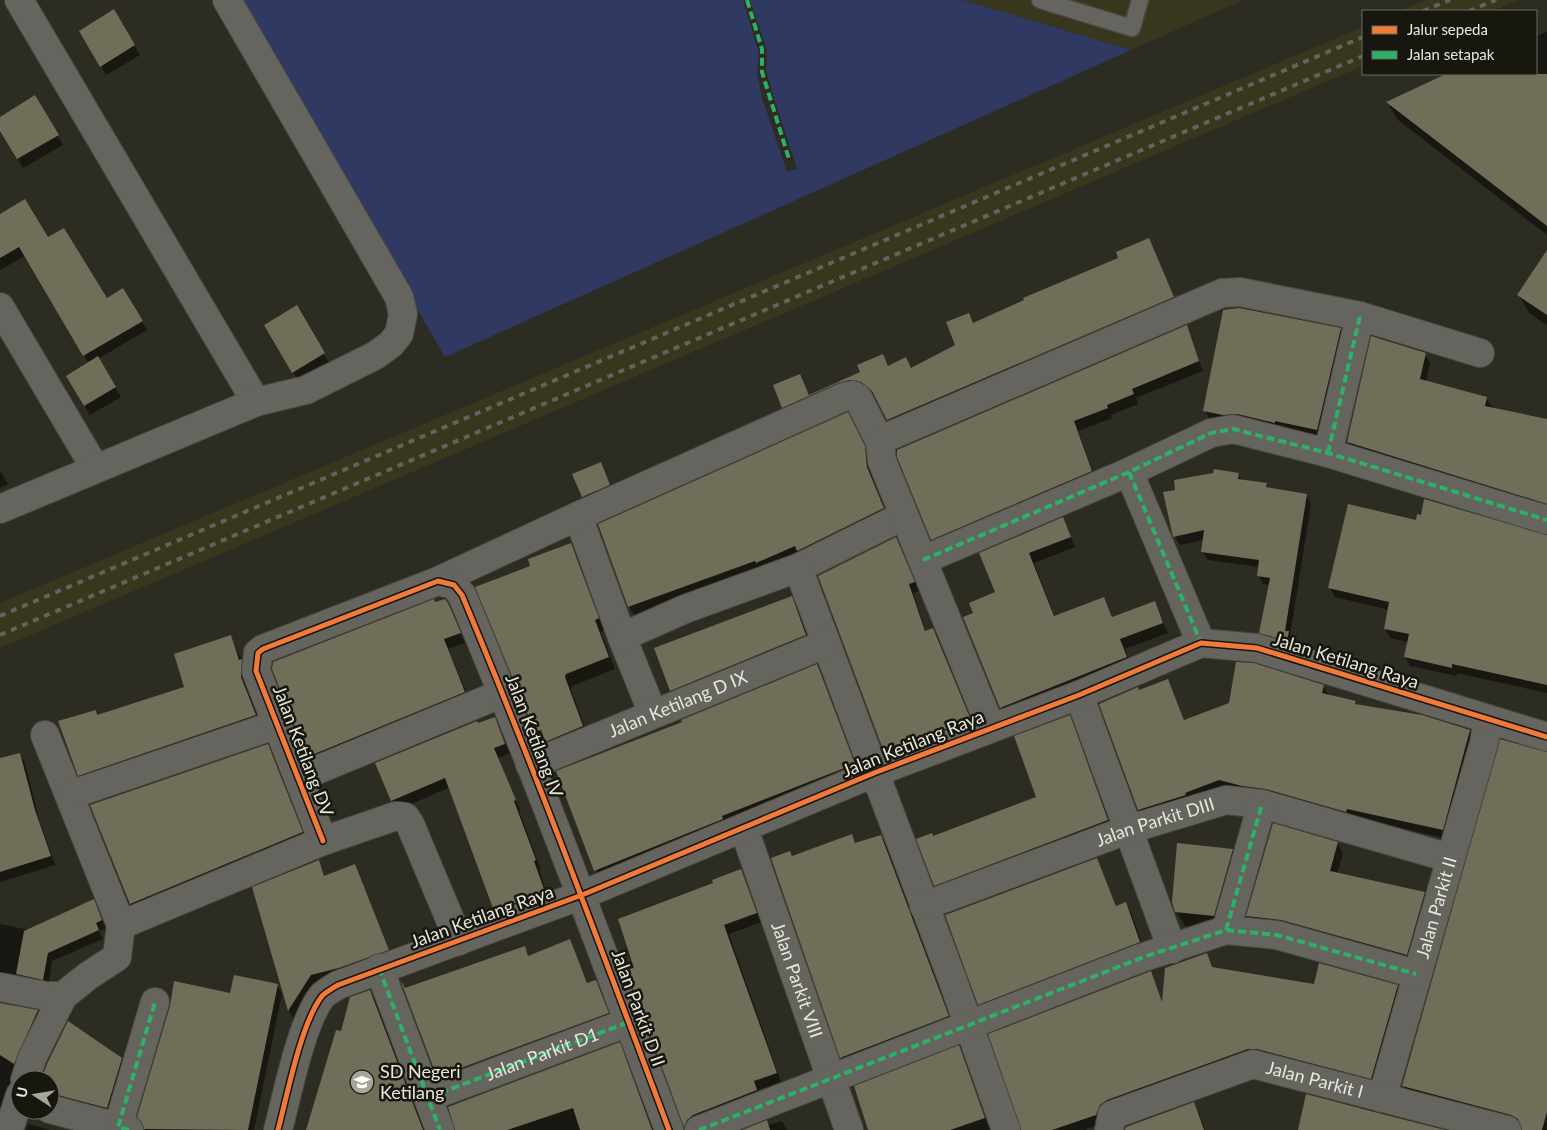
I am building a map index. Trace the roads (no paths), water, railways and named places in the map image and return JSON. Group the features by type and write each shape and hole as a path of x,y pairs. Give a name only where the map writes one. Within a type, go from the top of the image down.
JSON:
{"street":[{"path":"20,0 256,402"},
{"path":"0,509 256,402 306,390 376,354 391,344 399,334 403,314 399,297 227,0"},
{"path":"880,442 885,438 1222,293 1240,292 1360,316 1480,353"},
{"path":"0,307 95,468"},
{"path":"1328,453 1360,316"},
{"path":"448,585 578,516 844,397 853,396 858,398 880,442 882,461 903,516 923,560 991,728"},
{"path":"923,560 1130,472 1210,433 1233,429 1328,453 1547,520"},
{"path":"1130,472 1201,643"},
{"path":"578,516 622,637 653,714"},
{"path":"622,637 685,608 798,568 903,516"},
{"path":"798,568 969,1025 1006,1130"},
{"name":"Jalan Ketilang DV","path":"323,841 300,777 256,671 256,658 263,649 448,585"},
{"name":"Jalan Ketilang IV","path":"448,585 504,693 530,765 582,895"},
{"name":"Jalan Ketilang Raya","path":"278,1130 305,1034 314,1011 323,995 338,984 582,895 744,829 874,773 1079,695 1201,643 1257,648 1547,738"},
{"name":"Jalan Ketilang D IX","path":"530,765 825,644"},
{"path":"300,777 504,693"},
{"path":"1079,695 1172,949"},
{"name":"Jalan Parkit II","path":"1382,1098 1416,974 1484,743 1488,719"},
{"path":"70,796 278,724"},
{"path":"28,1070 32,1058 63,996 88,976 117,957 121,925 45,735"},
{"name":"Jalan Parkit DIII","path":"924,906 1127,830 1174,816 1214,801 1236,800 1262,804 1450,858"},
{"path":"1226,930 1262,804"},
{"path":"121,925 323,841 390,817 405,816 417,836 459,940"},
{"name":"Jalan Parkit VIII","path":"744,829 849,1130"},
{"name":"Jalan Parkit D II","path":"582,895 669,1130"},
{"path":"699,1130 1141,958 1226,930 1277,935 1416,974"},
{"path":"379,968 440,1130"},
{"path":"0,987 46,996 63,996"},
{"path":"60,1112 124,1129 155,1002"},
{"name":"Jalan Parkit D1","path":"429,1097 629,1022"},
{"name":"Jalan Parkit I","path":"1109,1130 1112,1116 1253,1064 1507,1130"}],"lane":[{"path":"1040,0 1132,28 1140,0"}],"railway":[{"path":"1425,10 1450,0"},
{"path":"1471,10 1496,0"},
{"path":"0,616 1362,37"},
{"path":"0,635 1362,56"}],"place":[{"name":"SD Negeri Ketilang","path":"362,1082"}]}
